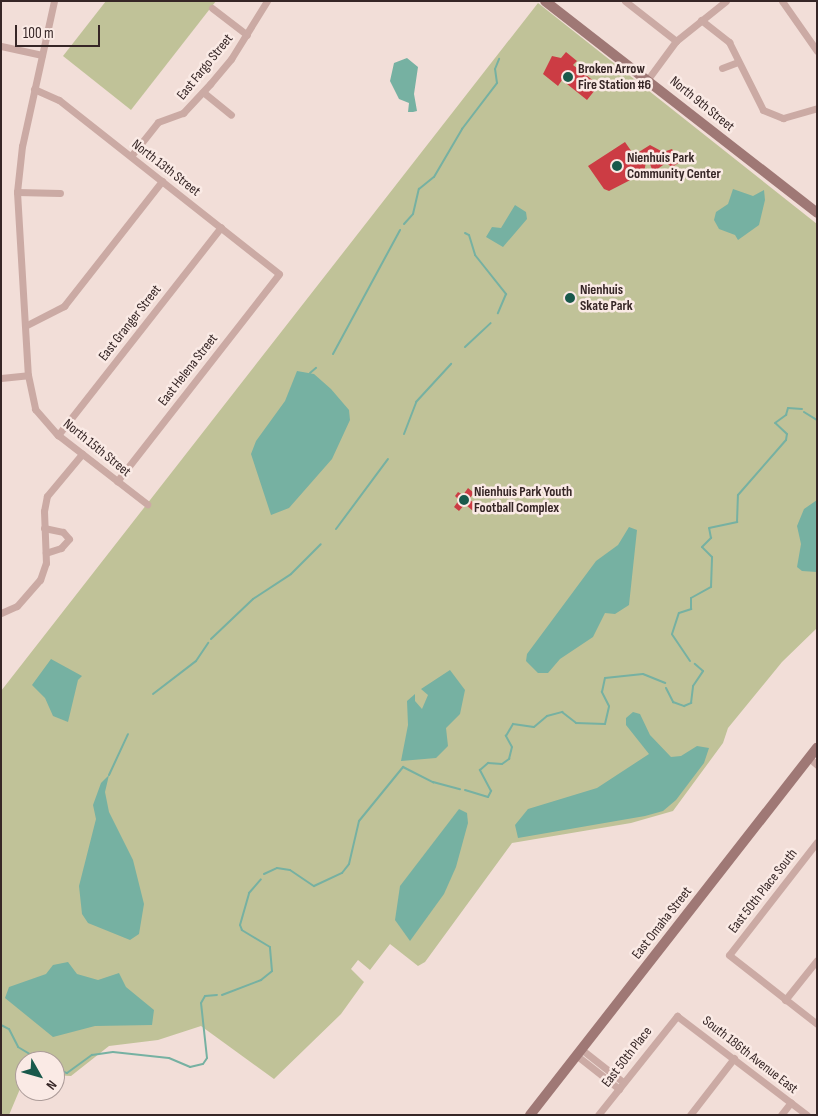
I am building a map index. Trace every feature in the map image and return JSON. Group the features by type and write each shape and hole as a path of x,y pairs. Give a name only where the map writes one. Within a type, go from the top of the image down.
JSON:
{"street":[{"name":"North 15th Street","path":"54,1 22,146 17,192 27,325 28,375 35,409 58,435 146,504"},
{"name":"East Fargo Street","path":"131,156 158,122 183,114 203,92 247,35 267,1"},
{"name":"North 9th Street","path":"545,1 648,79 817,213"},
{"path":"625,1 676,41"},
{"path":"648,79 676,41 726,1"},
{"path":"782,1 817,51"},
{"path":"212,8 247,35"},
{"path":"701,20 729,42 763,110 783,118 817,108"},
{"path":"1,46 42,55"},
{"path":"722,68 738,62"},
{"name":"North 13th Street","path":"34,89 54,96 279,274"},
{"path":"203,92 231,115"},
{"path":"27,325 64,306 162,181"},
{"path":"17,192 60,194"},
{"name":"East Granger Street","path":"58,435 221,227"},
{"name":"East Helena Street","path":"117,481 279,274"},
{"path":"1,378 28,375"},
{"path":"1,614 17,606 40,580 46,554 44,528 47,496 82,454"},
{"path":"44,528 63,532 69,539 61,548 46,554"},
{"name":"East Omaha Street","path":"530,1115 814,755"},
{"name":"East 50th Place South","path":"786,1000 729,956 817,842"},
{"path":"817,960 786,1000 817,1024"},
{"name":"South 186th Avenue East","path":"677,1016 807,1115"},
{"name":"East 50th Place","path":"598,1115 677,1016"},
{"path":"578,1052 621,1085"},
{"path":"690,1115 734,1058"},
{"path":"781,1115 791,1102"}],"green space":[{"path":"106,1 216,1 131,110 63,56"},
{"path":"538,3 817,224 817,628 782,662 728,728 723,743 673,811 631,823 512,843 425,962 418,966 390,944 370,970 358,960 351,969 364,982 341,1014 274,1079 201,1026 158,1040 109,1046 71,1076 65,1076 65,1051 15,1051 15,1101 9,1115 1,1115 1,691"}],"water":[{"path":"407,58 418,67 414,94 417,111 413,112 408,112 409,103 399,99 390,81 394,63"},
{"path":"733,189 753,196 764,190 765,200 759,225 738,240 735,235 719,229 714,220 716,212 728,204"},
{"path":"515,205 526,212 527,219 503,247 486,237 492,227 501,228"},
{"path":"297,371 314,374 331,389 349,410 350,420 332,459 289,508 271,515 251,454 256,441 285,401"},
{"path":"817,500 817,572 802,571 797,567 801,544 797,526 804,509"},
{"path":"629,527 637,530 629,605 615,614 605,613 593,637 560,659 548,673 538,673 526,661 527,654 596,561 618,545"},
{"path":"51,659 82,676 78,680 68,722 53,716 45,698 32,685"},
{"path":"450,670 465,690 460,714 446,728 448,746 436,758 401,761 408,725 407,701 415,694 415,701 422,709 428,695 421,689"},
{"path":"633,712 640,714 650,735 671,757 681,756 697,746 709,748 704,763 676,800 663,811 645,816 518,838 515,825 528,809 597,788 649,754 626,725 626,718"},
{"path":"109,775 105,792 109,812 133,860 144,904 139,934 130,940 88,923 82,914 79,886 96,819 93,805 101,783"},
{"path":"459,809 467,813 468,823 456,867 444,894 410,941 395,920 400,886"},
{"path":"68,962 77,974 98,980 119,973 126,987 154,1010 152,1025 95,1026 53,1037 5,998 9,987 46,974 53,965"}],"building":[{"name":"Broken Arrow Fire Station #6","path":"566,52 577,61 573,65 599,85 587,100 562,80 558,86 543,74 552,56 561,58"},
{"name":"Nienhuis Park Community Center","path":"625,142 634,155 650,145 663,152 672,149 680,162 672,167 666,163 653,172 647,156 644,173 609,191 604,189 588,166"},
{"name":"Nienhuis Park Youth Football Complex","path":"468,488 474,493 469,499 477,506 473,511 465,504 459,511 454,507 459,500 455,496 458,492 463,495"}],"waterway":[{"path":"404,224 413,214 419,189 434,177 462,129 497,83 495,69 499,59"},
{"path":"333,354 400,230"},
{"path":"465,233 469,235 475,255 506,294 498,313"},
{"path":"465,347 491,323"},
{"path":"404,434 416,402 451,364"},
{"path":"310,373 316,368"},
{"path":"690,661 672,634 679,613 691,609 691,598 711,587 712,557 702,547 711,538 709,528 737,522 738,495 786,440 787,434 775,423 786,415 788,408 802,409"},
{"path":"804,412 817,420"},
{"path":"336,529 388,459"},
{"path":"211,639 253,599 291,574 321,544"},
{"path":"153,694 196,661 208,643"},
{"path":"666,688 673,702 684,706 691,703 693,686 703,671 695,664"},
{"path":"465,790 488,797 491,791 480,770 488,763 502,764 509,759 512,747 506,736 513,724 534,727 547,716 562,712 576,723 605,724 609,706 602,692 605,678 643,674 665,683"},
{"path":"109,775 128,734"},
{"path":"264,874 277,868 290,870 314,886 342,873 349,864 359,821 403,767 433,782 460,789"},
{"path":"222,995 261,980 272,971 270,947 242,930 240,925 249,893 261,879"},
{"path":"65,1072 67,1073 92,1055 113,1052 169,1058 190,1067 203,1064 207,1058 201,1003 205,996 217,995"},
{"path":"1,1025 9,1029 18,1047 25,1051"}],"place":[{"name":"Broken Arrow Fire Station #6","path":"568,77"},
{"name":"Nienhuis Park Community Center","path":"617,166"},
{"name":"Nienhuis Skate Park","path":"570,298"},
{"name":"Nienhuis Park Youth Football Complex","path":"464,500"}]}
